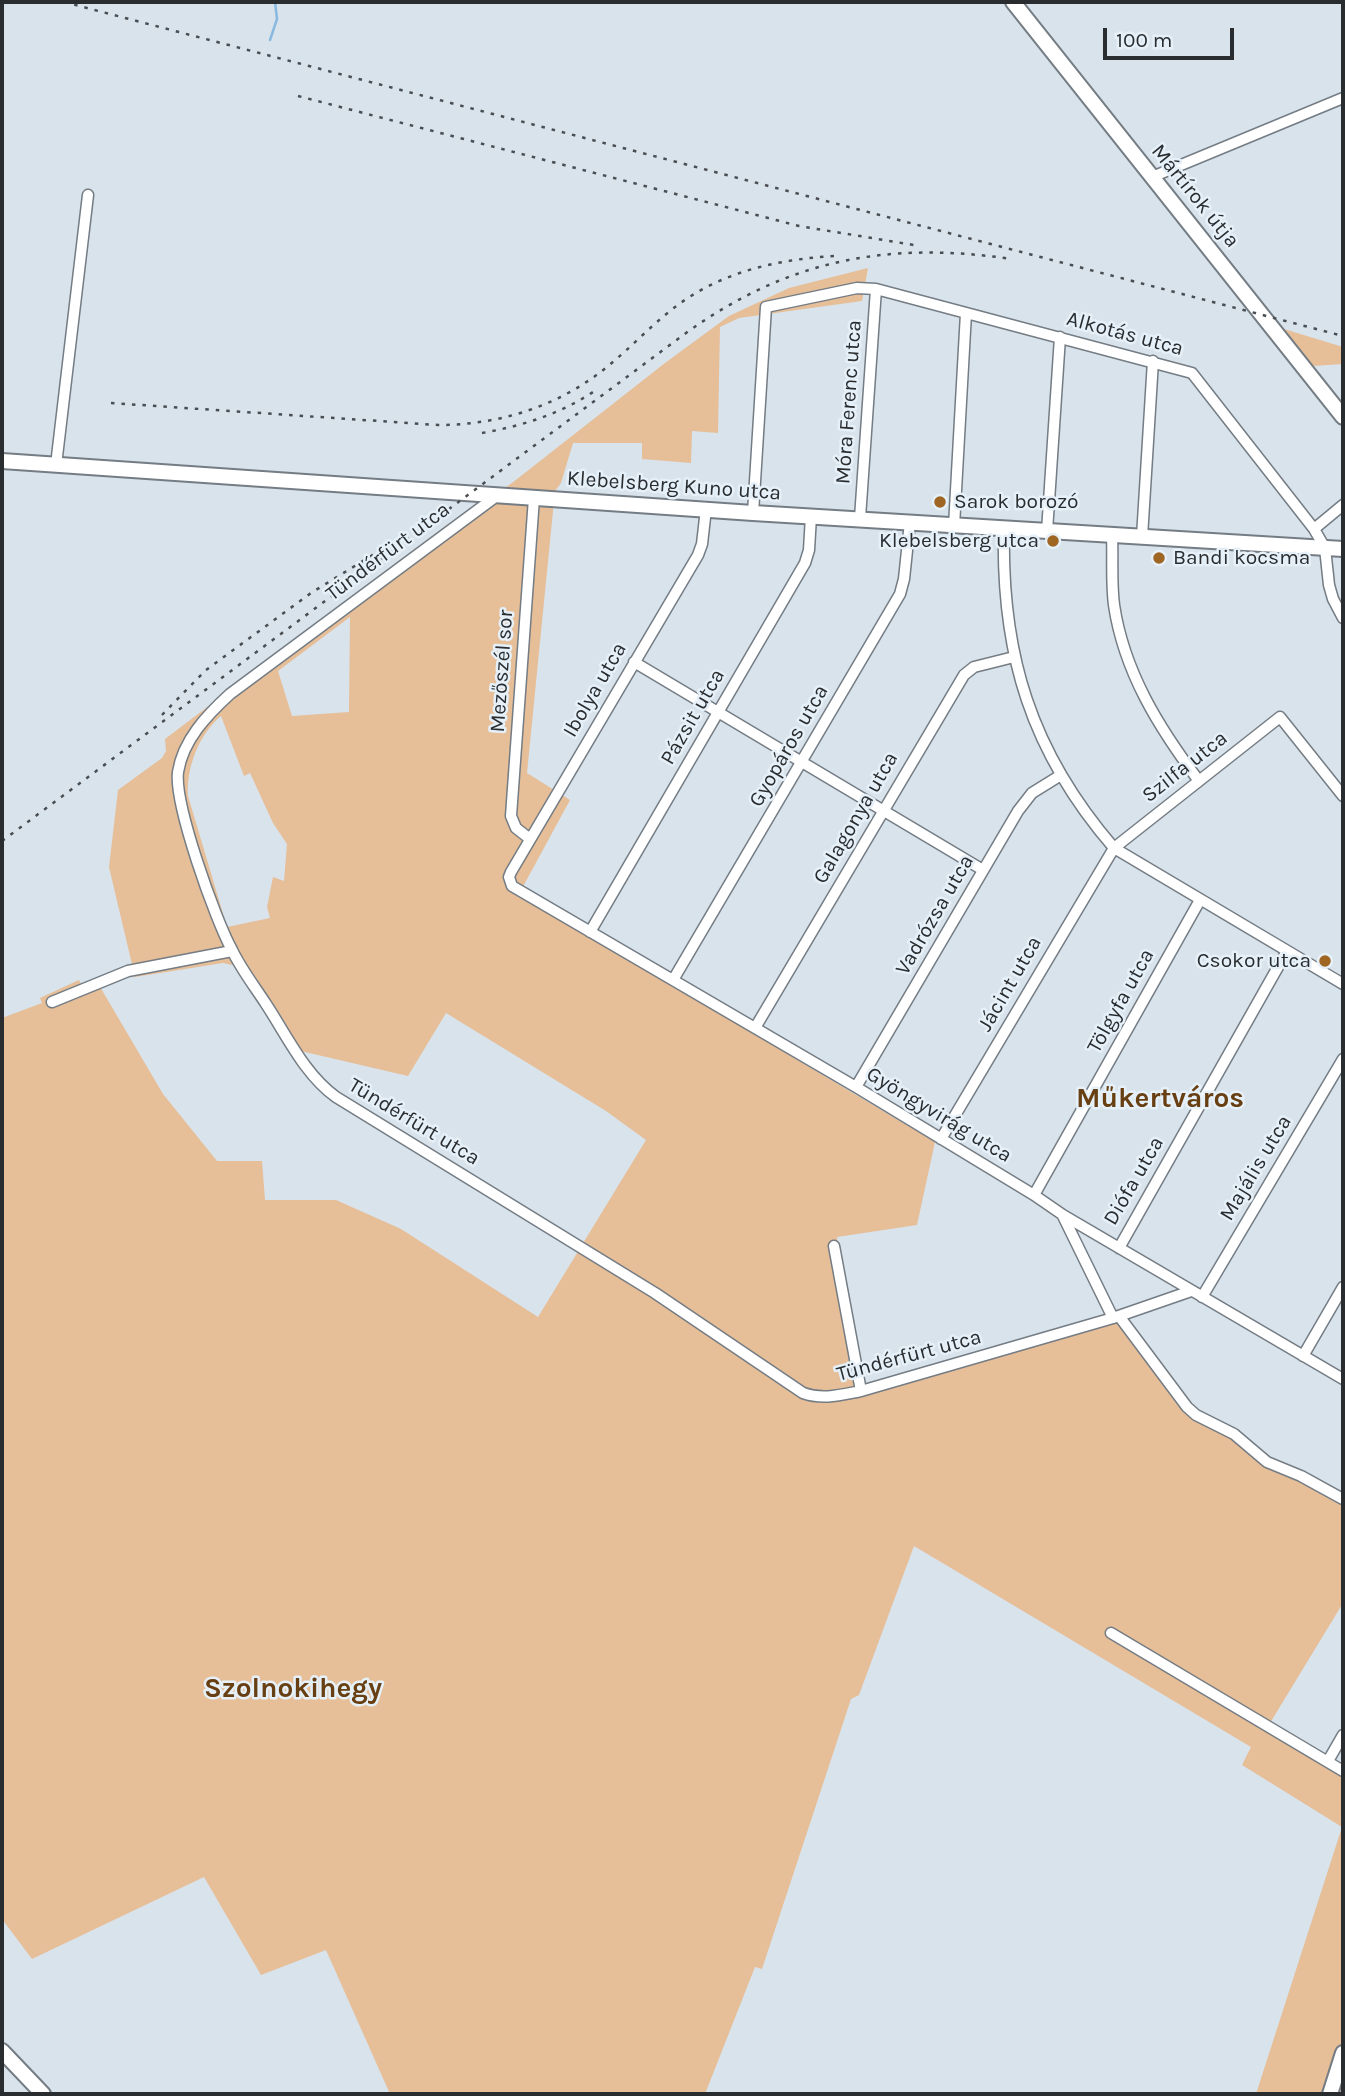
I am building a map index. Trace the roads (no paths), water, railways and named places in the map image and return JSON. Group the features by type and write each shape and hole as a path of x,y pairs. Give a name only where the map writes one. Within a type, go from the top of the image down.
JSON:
{"street":[{"name":"Mártírok útja","path":"1013,2 1343,417"},
{"path":"1152,177 1343,98"},
{"path":"56,465 88,195"},
{"name":"Alkotás utca","path":"753,513 766,306 857,288 876,289 1185,370 1198,379 1314,529 1325,548"},
{"name":"Móra Ferenc utca","path":"860,518 876,289"},
{"path":"954,526 966,313"},
{"path":"1047,531 1059,337"},
{"path":"1142,537 1153,361"},
{"name":"Klebelsberg Kuno utca","path":"2,461 753,513 1343,549"},
{"name":"Tündérfürt utca","path":"498,495 230,694 208,715 191,738 179,770 178,796 232,951 314,1079 337,1097 655,1293 803,1393 827,1398 860,1391 1116,1317 1191,1291"},
{"name":"Mezőszél sor","path":"530,839 516,828 511,816 534,498"},
{"path":"1314,529 1343,506"},
{"name":"Ibolya utca","path":"512,886 509,877 530,839 700,550 706,509"},
{"name":"Pázsit utca","path":"590,932 805,563 809,550 811,516"},
{"name":"Gyopáros utca","path":"673,980 900,594 910,522"},
{"path":"1004,529 1005,601 1014,657 1037,728 1060,775 1085,812 1114,848 1343,984"},
{"path":"1112,535 1114,604 1136,683 1166,737 1199,781"},
{"path":"1325,548 1329,585 1343,618"},
{"name":"Galagonya utca","path":"755,1028 964,674 974,667 1014,657"},
{"path":"634,662 984,870"},
{"name":"Szilfa utca","path":"1114,848 1280,717 1343,796"},
{"name":"Vadrózsa utca","path":"856,1087 1025,801 1060,775"},
{"name":"Jácint utca","path":"941,1139 1114,848"},
{"name":"Gyöngyvirág utca","path":"512,886 856,1087 1063,1215 1343,1379"},
{"name":"Tölgyfa utca","path":"1034,1195 1200,900"},
{"path":"52,1002 128,971 232,951"},
{"name":"Diófa utca","path":"1119,1248 1287,951"},
{"name":"Majális utca","path":"1202,1297 1343,1059"},
{"path":"1063,1215 1116,1317 1187,1407 1196,1415 1234,1434 1267,1462 1301,1476 1343,1499"},
{"path":"834,1246 860,1391"},
{"path":"1303,1356 1343,1287"},
{"path":"1111,1633 1343,1771"},
{"path":"1328,1761 1343,1735"},
{"path":"2,2051 43,2094"},
{"path":"1330,2094 1343,2053"}],"waterway":[{"path":"270,40 277,19 275,2"}],"railway":[{"path":"64,2 1343,336"},
{"path":"298,96 799,226 914,245"},
{"path":"2,841 686,333 724,308 802,272 882,255 967,254 1012,259"},
{"path":"111,403 438,425 486,421 532,409 575,389 614,361 670,311 707,287 760,267 834,256"},
{"path":"482,433 540,418 593,392"},
{"path":"162,715 206,670 311,593 379,551"}],"place":[{"name":"Sarok borozó","path":"940,502"},
{"name":"Klebelsberg utca","path":"1053,541"},
{"name":"Bandi kocsma","path":"1159,558"},
{"name":"Csokor utca","path":"1325,961"}],"district":[{"name":"Műkertváros","path":"1160,1099"},
{"name":"Szolnokihegy","path":"293,1689"}]}
